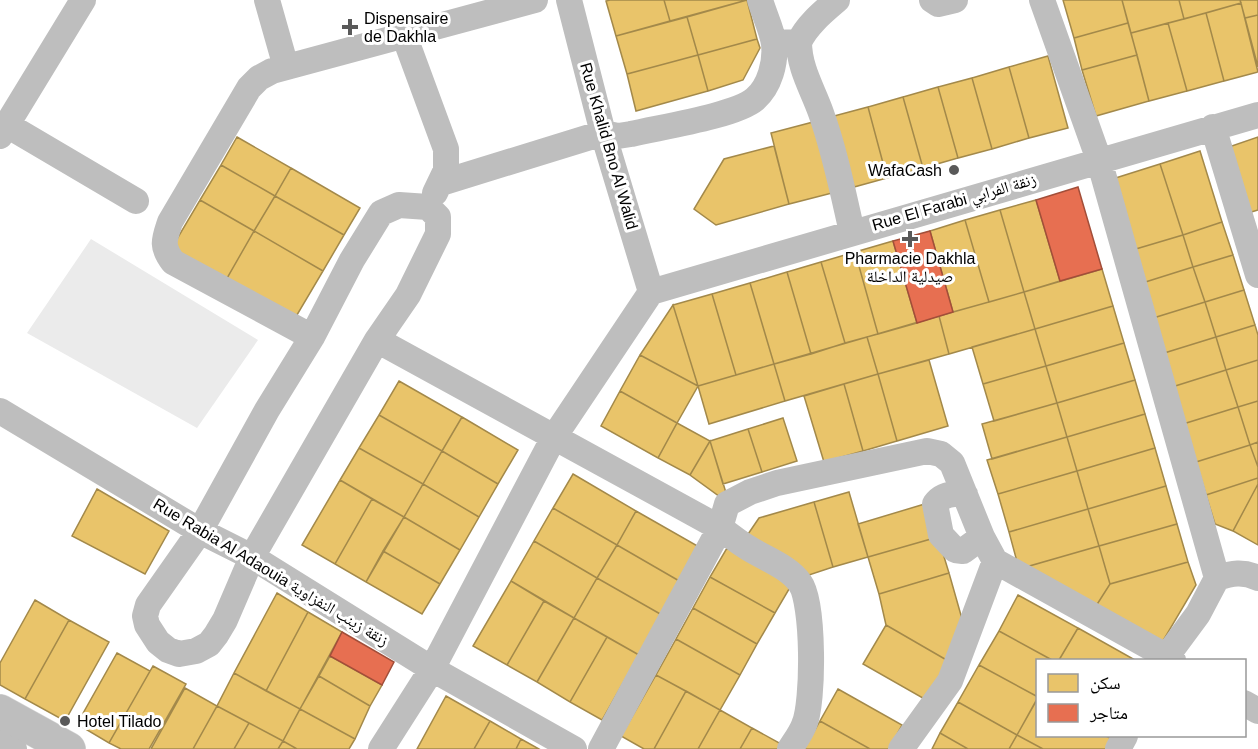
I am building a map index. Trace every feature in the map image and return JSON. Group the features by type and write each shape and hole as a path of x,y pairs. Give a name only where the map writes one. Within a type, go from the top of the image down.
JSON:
{"main road":[{"path":"0,711 69,749"}],"street":[{"path":"82,0 4,131 136,201"},
{"path":"267,0 286,67"},
{"path":"312,337 173,262 165,251 164,240 170,222 249,87 272,71 535,0"},
{"name":"Rue Khalid Bno Al Walid","path":"569,0 603,133 651,292"},
{"path":"441,183 603,133 618,136 632,134 740,108 756,98 768,80 774,65 774,43 760,0"},
{"path":"837,0 803,33 800,42 803,63 825,124 852,232"},
{"path":"932,0 938,4 955,0"},
{"path":"601,749 720,528 727,504 750,492 777,483 927,451 941,454 952,464 982,537 995,561 1168,659 1198,614 1217,578 1099,160 1042,0"},
{"path":"404,35 446,149 446,170 428,207"},
{"path":"774,43 800,42"},
{"name":"Rue El Farabi زنقة الفرابي","path":"651,292 1258,115"},
{"path":"1213,127 1253,235 1258,275"},
{"path":"399,205 428,207 438,217 438,234 408,295 377,340 252,557 225,620 209,644 196,651 179,654 168,650 147,625 145,616 148,605 200,531 267,410 312,337 352,260 381,213 399,205"},
{"path":"381,749 432,669 554,437 651,292"},
{"path":"377,340 720,528 748,548 780,566 800,582 806,595 811,631 809,703 805,724 790,749"},
{"name":"Rue Rabia Al Adaouia زنقة زينب النفزاوية","path":"0,411 200,531 252,557 432,669 574,749"},
{"path":"965,494 939,498 935,504 941,535 955,550 963,551 982,537"},
{"path":"901,749 950,681 995,561"},
{"path":"1217,578 1236,572 1255,572"},
{"path":"0,742 14,749"}],"shaded area":[{"path":"91,239 258,340 197,428 27,333"}],"building: سكن":[{"path":"664,0 670,21 616,36 606,1"},
{"path":"664,0 747,0 670,21"},
{"path":"747,0 757,39 698,55 687,17"},
{"path":"1063,0 1122,0 1128,23 1074,38"},
{"path":"1122,0 1179,0 1184,19 1131,33"},
{"path":"1179,0 1240,0 1241,3 1184,19"},
{"path":"1240,0 1258,0 1258,15 1245,18"},
{"path":"1241,3 1258,72 1224,81 1206,13"},
{"path":"1206,13 1224,81 1187,91 1168,23"},
{"path":"1258,15 1258,67 1245,18"},
{"path":"687,17 698,55 627,74 616,36"},
{"path":"1128,23 1137,55 1082,70 1074,38"},
{"path":"1168,23 1187,91 1149,101 1131,33"},
{"path":"757,39 760,48 743,80 708,91 698,55"},
{"path":"698,55 708,91 636,111 627,74"},
{"path":"1137,55 1149,101 1096,116 1082,70"},
{"path":"1048,56 1068,128 1029,138 1009,67"},
{"path":"1009,67 1029,138 992,149 972,78"},
{"path":"972,78 992,149 958,158 938,87"},
{"path":"938,87 958,158 923,168 903,97"},
{"path":"903,97 923,168 887,178 868,107"},
{"path":"868,107 887,178 854,187 834,116"},
{"path":"817,121 836,192 789,204 771,133"},
{"path":"237,137 291,168 275,196 221,165"},
{"path":"1258,137 1258,210 1248,213 1226,148"},
{"path":"774,146 789,204 716,225 694,209 724,159"},
{"path":"1200,151 1222,222 1183,235 1160,164"},
{"path":"1160,164 1183,235 1129,251 1106,181"},
{"path":"221,165 275,196 254,231 200,200"},
{"path":"291,168 360,208 344,235 275,196"},
{"path":"275,196 344,235 323,271 254,231"},
{"path":"200,200 254,231 226,280 171,249"},
{"path":"1036,200 1060,281 1024,292 1000,210"},
{"path":"1000,210 1024,292 989,302 965,220"},
{"path":"965,220 989,302 953,312 930,231"},
{"path":"1222,222 1233,255 1193,267 1183,235"},
{"path":"254,231 323,271 294,320 226,280"},
{"path":"1183,235 1193,267 1139,284 1129,251"},
{"path":"893,241 917,323 878,334 855,252"},
{"path":"855,252 878,334 845,343 821,262"},
{"path":"1233,255 1244,290 1205,302 1193,267"},
{"path":"821,262 845,343 811,354 787,272"},
{"path":"1193,267 1205,302 1150,319 1139,284"},
{"path":"1102,269 1113,306 1035,329 1024,292"},
{"path":"787,272 811,354 774,364 750,283"},
{"path":"750,283 774,364 736,375 712,294"},
{"path":"1244,290 1255,325 1216,337 1205,302"},
{"path":"1024,292 1035,329 949,354 939,316"},
{"path":"712,294 736,375 698,386 673,305"},
{"path":"1205,302 1216,337 1161,354 1150,319"},
{"path":"673,305 698,386 640,355"},
{"path":"1113,306 1124,343 1046,366 1035,329"},
{"path":"939,316 949,354 878,374 867,337"},
{"path":"1255,325 1258,335 1258,360 1226,370 1216,337"},
{"path":"1035,329 1046,366 983,384 972,347"},
{"path":"867,337 878,374 785,401 774,364"},
{"path":"1216,337 1226,370 1172,387 1161,354"},
{"path":"1124,343 1135,380 1057,403 1046,366"},
{"path":"640,355 698,386 677,423 620,391"},
{"path":"929,360 948,426 897,441 878,374"},
{"path":"1258,360 1258,401 1238,407 1226,370"},
{"path":"774,364 785,401 709,424 698,386"},
{"path":"1046,366 1057,403 994,421 983,384"},
{"path":"1226,370 1238,407 1183,424 1172,387"},
{"path":"878,374 897,441 863,451 844,384"},
{"path":"1135,380 1145,414 1067,437 1057,403"},
{"path":"399,381 462,417 442,451 379,415"},
{"path":"844,384 863,451 824,462 804,396"},
{"path":"620,391 677,423 658,458 601,426"},
{"path":"1258,401 1258,442 1250,445 1238,407"},
{"path":"1057,403 1067,437 992,459 982,424"},
{"path":"1238,407 1250,445 1196,462 1183,424"},
{"path":"1145,414 1155,448 1077,471 1067,437"},
{"path":"379,415 442,451 423,484 359,448"},
{"path":"462,417 518,450 498,484 442,451"},
{"path":"783,418 797,461 762,472 748,429"},
{"path":"677,423 710,441 690,475 658,458"},
{"path":"748,429 762,472 723,484 710,441"},
{"path":"1067,437 1077,471 998,494 987,460"},
{"path":"710,441 727,496 723,499 690,475"},
{"path":"1258,442 1258,467 1250,445"},
{"path":"1250,445 1258,467 1258,478 1206,495 1196,462"},
{"path":"359,448 423,484 404,517 340,480"},
{"path":"1155,448 1166,486 1088,509 1077,471"},
{"path":"442,451 498,484 479,517 423,484"},
{"path":"1077,471 1088,509 1009,532 998,494"},
{"path":"573,474 636,511 617,545 553,508"},
{"path":"1258,478 1258,484 1233,531 1215,524 1206,495"},
{"path":"340,480 372,499 335,564 302,545"},
{"path":"423,484 479,517 460,550 404,517"},
{"path":"1258,484 1258,545 1233,531"},
{"path":"1166,486 1177,524 1099,546 1088,509"},
{"path":"97,489 169,531 145,574 72,536"},
{"path":"849,492 868,557 833,567 814,502"},
{"path":"372,499 404,517 366,582 335,564"},
{"path":"814,502 833,567 809,575 744,540 759,518"},
{"path":"928,503 938,537 868,557 858,524"},
{"path":"553,508 617,545 597,578 534,541"},
{"path":"1088,509 1099,546 1019,569 1009,532"},
{"path":"636,511 701,548 681,582 617,545"},
{"path":"404,517 460,550 440,584 383,551"},
{"path":"1177,524 1188,562 1110,584 1099,546"},
{"path":"938,537 949,573 879,594 868,557"},
{"path":"534,541 597,578 574,618 511,581"},
{"path":"617,545 681,582 662,615 597,578"},
{"path":"1099,546 1110,584 1096,606 1019,569"},
{"path":"727,548 792,584 775,613 710,577"},
{"path":"383,551 440,584 422,614 366,582"},
{"path":"1188,562 1196,585 1160,646 1096,606 1110,584"},
{"path":"949,573 966,633 950,662 886,625 879,594"},
{"path":"710,577 775,613 757,644 693,608"},
{"path":"597,578 662,615 639,655 574,618"},
{"path":"511,581 544,601 507,665 473,646"},
{"path":"277,593 308,612 266,691 234,673"},
{"path":"1018,595 1078,628 1060,659 1050,659 999,631"},
{"path":"35,600 69,620 25,699 0,685 0,663"},
{"path":"544,601 574,618 537,682 507,665"},
{"path":"693,608 757,644 740,675 676,639"},
{"path":"308,612 342,632 300,709 266,691"},
{"path":"574,618 607,637 570,702 537,682"},
{"path":"69,620 109,642 65,721 25,699"},
{"path":"886,625 950,662 928,701 863,664"},
{"path":"1078,628 1133,659 1060,659"},
{"path":"999,631 1050,659 1036,659 1036,696 979,665"},
{"path":"607,637 639,655 602,720 570,702"},
{"path":"676,639 740,675 720,710 656,675"},
{"path":"117,653 150,671 109,743 77,724"},
{"path":"330,656 382,685 370,706 319,676"},
{"path":"979,665 1036,696 1036,701 1017,735 958,702"},
{"path":"153,666 186,684 149,749 121,749 109,743"},
{"path":"234,673 300,709 283,741 217,706"},
{"path":"656,675 686,691 654,749 644,749 621,736"},
{"path":"319,676 370,706 355,739 300,709"},
{"path":"185,688 217,706 193,749 151,749"},
{"path":"838,689 902,725 889,749 870,749 820,721"},
{"path":"686,691 720,710 698,749 654,749"},
{"path":"446,696 490,721 474,749 417,749"},
{"path":"958,702 1017,735 1009,749 968,749 940,733"},
{"path":"1036,702 1036,737 1108,737 1112,739 1106,749 1043,749 1017,735"},
{"path":"217,706 249,723 234,749 193,749"},
{"path":"300,709 355,739 349,749 297,749 283,741"},
{"path":"720,710 752,728 740,749 698,749"},
{"path":"490,721 521,739 516,749 474,749"},
{"path":"820,721 870,749 804,749"},
{"path":"249,723 283,741 278,749 234,749"},
{"path":"752,728 783,745 781,749 740,749"},
{"path":"940,733 968,749 932,749"},
{"path":"1017,735 1043,749 1009,749"},
{"path":"521,739 539,749 516,749"},
{"path":"283,741 297,749 278,749"}],"building: متاجر":[{"path":"1078,187 1102,269 1060,281 1036,200"},
{"path":"930,231 953,312 917,323 893,241"},
{"path":"342,632 394,662 382,685 330,656"}],"place":[{"name":"Dispensaire de Dakhla","path":"350,27"},
{"name":"WafaCash","path":"954,170"},
{"name":"Pharmacie Dakhla صيدلية الداخلة","path":"910,239"},
{"name":"Hotel Tilado","path":"65,721"}]}
